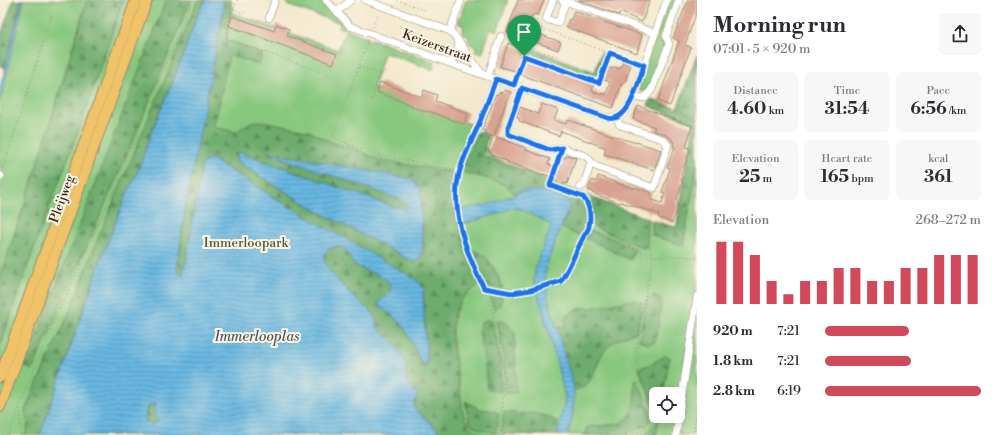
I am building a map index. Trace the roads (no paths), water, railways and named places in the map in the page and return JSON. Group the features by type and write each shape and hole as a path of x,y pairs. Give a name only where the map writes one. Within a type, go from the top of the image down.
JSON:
{"highway":[{"name":"Pleijweg","path":"0,377 136,0"},
{"name":"Pleijweg","path":"0,407 147,0"}],"street":[{"path":"269,18 275,0"},
{"name":"Keizerstraat","path":"326,0 350,26 485,75"},
{"path":"337,12 351,0"},
{"name":"Keizerstraat","path":"365,0 450,31 485,75"},
{"path":"450,31 461,0"},
{"path":"553,0 546,19 558,23 564,1 655,33"},
{"path":"501,36 485,75 589,112 605,117 616,118 626,111 633,97 667,0"},
{"path":"633,97 645,98 652,89 669,44 666,36 679,0"},
{"path":"449,63 457,54 459,42"},
{"path":"474,133 481,120 496,79"},
{"path":"522,88 508,127 508,134 550,150 562,148 586,156 595,166 654,188 668,145 662,140 620,126 616,118"},
{"path":"580,187 584,185 591,162"},
{"path":"676,435 697,296"}],"water":[{"path":"22,0 24,0 0,101 0,88"},
{"name":"Immerlooplas","path":"206,0 221,0 223,3 224,8 185,210 177,269 179,274 182,275 186,261 202,164 210,158 285,204 417,280 424,289 427,365 421,363 410,338 401,323 379,305 379,301 390,292 391,285 388,281 379,275 358,267 351,260 347,251 343,248 335,247 324,254 324,260 331,273 357,300 371,311 375,317 378,328 397,346 406,364 405,378 418,395 414,405 415,409 437,429 438,435 40,435 99,265 125,198 138,171 152,130 174,79 199,11","holes":["154,403 156,404 154,414 158,420 156,423 152,424 146,422 145,413 149,406"]},
{"path":"239,152 404,210 406,209 407,205 404,201 268,152 412,179 420,189 423,250 421,257 414,262 314,209 237,162 236,158"},
{"path":"541,190 565,199 570,205 547,263 545,275 548,298 574,390 574,403 568,435 557,435 565,397 534,280 536,265 551,227 548,223 520,209 513,208 463,224 458,224 455,214 456,211 490,204 520,191"}],"park label":[{"name":"Immerloopark","path":"246,243"}]}
